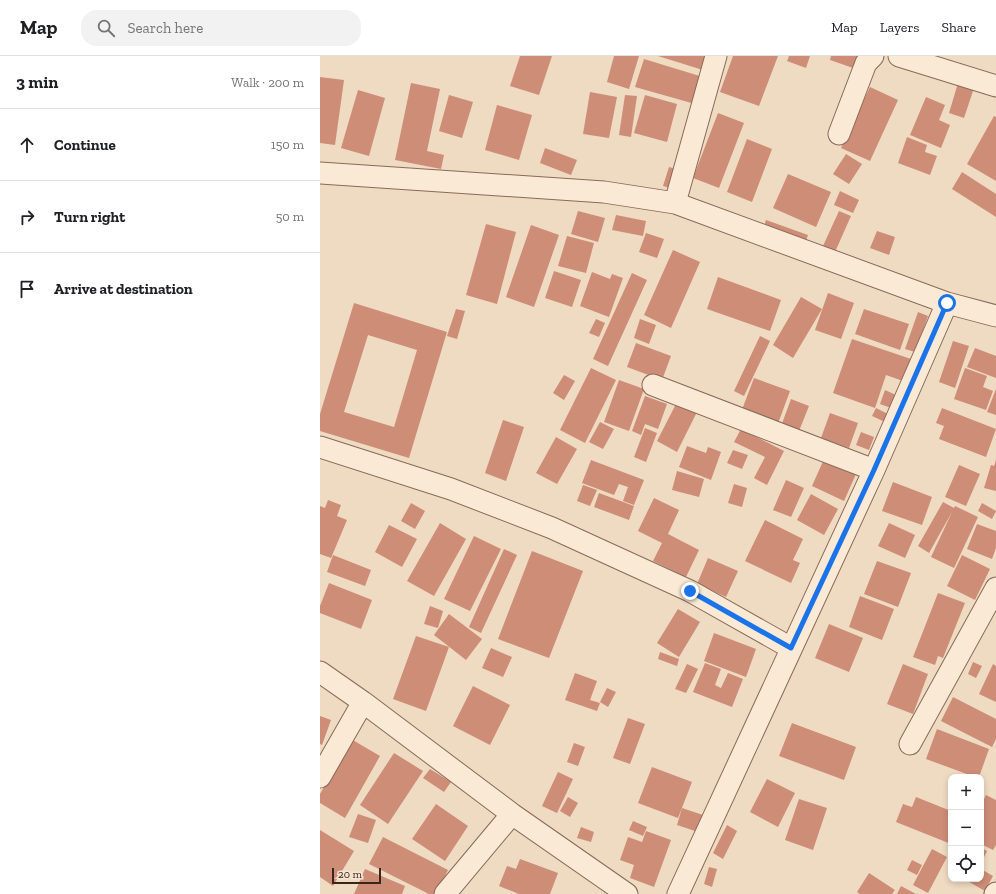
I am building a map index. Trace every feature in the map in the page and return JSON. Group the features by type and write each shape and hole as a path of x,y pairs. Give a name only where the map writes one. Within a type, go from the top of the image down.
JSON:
{"street":[{"path":"675,203 716,56"},
{"path":"839,134 866,63 873,56"},
{"path":"899,56 996,86"},
{"path":"320,173 604,192 675,203 947,303 996,316"},
{"path":"678,894 874,470 947,303"},
{"path":"653,385 874,470"},
{"path":"320,447 451,489 552,528 690,591 791,648"},
{"path":"910,744 996,588"},
{"path":"320,672 363,702 512,814 627,894"},
{"path":"320,777 363,702"},
{"path":"445,894 512,814"}],"building":[{"path":"520,56 552,56 539,95 510,86"},
{"path":"614,56 639,56 629,89 607,82"},
{"path":"658,56 710,56 706,71"},
{"path":"733,56 778,56 759,106 720,92"},
{"path":"789,56 810,56 806,68 787,61"},
{"path":"831,56 860,56 856,69 830,60"},
{"path":"644,59 703,77 695,104 635,87"},
{"path":"320,77 344,80 335,145 320,143"},
{"path":"411,83 440,89 427,151 444,155 441,169 395,160"},
{"path":"958,83 974,88 964,118 949,113"},
{"path":"870,87 898,100 870,161 841,148"},
{"path":"358,90 385,98 369,156 341,148"},
{"path":"590,92 617,97 609,138 583,134"},
{"path":"449,95 473,102 462,138 439,131"},
{"path":"625,95 637,96 631,137 619,135"},
{"path":"645,95 677,104 667,142 634,133"},
{"path":"926,97 945,105 939,120 950,125 941,148 910,135"},
{"path":"497,105 532,115 519,160 485,150"},
{"path":"718,113 744,123 719,188 693,178"},
{"path":"994,116 996,117 996,181 967,164"},
{"path":"907,137 927,145 925,152 937,156 930,175 898,163"},
{"path":"747,139 772,149 752,202 727,192"},
{"path":"545,148 577,160 571,175 540,163"},
{"path":"846,154 862,164 849,184 833,174"},
{"path":"669,167 679,170 673,189 663,186"},
{"path":"962,172 996,194 996,217 952,189"},
{"path":"788,174 831,192 816,227 773,208"},
{"path":"840,191 859,200 853,213 834,205"},
{"path":"578,211 605,218 598,242 571,234"},
{"path":"839,211 851,216 835,252 823,246"},
{"path":"616,215 646,221 643,236 612,230"},
{"path":"766,220 808,235 804,247 762,232"},
{"path":"486,224 516,232 497,304 466,295"},
{"path":"531,225 559,235 534,307 506,297"},
{"path":"877,231 895,237 889,255 870,248"},
{"path":"646,233 664,239 657,258 639,252"},
{"path":"567,236 594,243 586,273 558,266"},
{"path":"673,250 700,262 671,328 644,315"},
{"path":"554,271 581,280 572,307 545,298"},
{"path":"592,272 610,279 612,274 623,278 609,317 580,306"},
{"path":"632,273 647,280 608,366 593,359"},
{"path":"718,277 781,300 770,331 707,309"},
{"path":"828,293 854,303 841,339 815,330"},
{"path":"801,297 822,309 793,358 773,345"},
{"path":"354,303 447,332 409,458 320,431 320,414","holes":["368,335 417,350 394,427 344,412"]},
{"path":"456,309 465,311 457,339 447,336"},
{"path":"864,309 909,324 900,350 855,334"},
{"path":"918,312 928,316 915,352 905,349"},
{"path":"596,319 605,323 599,337 589,333"},
{"path":"640,319 656,325 649,344 634,338"},
{"path":"760,336 770,341 744,396 734,391"},
{"path":"852,339 911,359 903,381 886,375 875,408 833,393"},
{"path":"953,341 969,346 955,388 939,382"},
{"path":"636,343 671,356 662,380 627,367"},
{"path":"975,348 996,356 996,378 967,367"},
{"path":"591,368 616,380 585,443 560,430"},
{"path":"965,368 987,376 983,387 993,391 986,410 954,399"},
{"path":"564,375 575,381 564,400 553,393"},
{"path":"754,378 790,391 776,429 740,415"},
{"path":"619,380 644,389 629,431 604,422"},
{"path":"996,389 996,415 987,412"},
{"path":"885,390 896,395 891,408 880,404"},
{"path":"645,396 667,404 658,429 645,424 641,435 632,431"},
{"path":"791,399 809,406 797,436 780,429"},
{"path":"677,402 697,412 677,452 657,441"},
{"path":"876,408 888,414 885,422 872,416"},
{"path":"942,408 996,429 986,457 939,439 944,426 936,423"},
{"path":"830,413 858,423 849,448 821,438"},
{"path":"503,420 524,427 506,481 485,473"},
{"path":"600,422 614,429 603,449 589,442"},
{"path":"645,428 657,433 646,462 634,457"},
{"path":"741,429 784,451 767,485 754,478 765,457 734,442"},
{"path":"861,432 874,437 869,450 856,445"},
{"path":"556,437 577,449 557,484 536,473"},
{"path":"687,446 706,453 708,447 721,452 711,480 679,467"},
{"path":"733,450 748,455 742,469 727,463"},
{"path":"824,459 856,474 844,501 812,486"},
{"path":"591,460 644,480 634,505 623,501 628,487 619,484 614,495 582,483"},
{"path":"996,460 996,491 984,488 991,465 994,466"},
{"path":"959,465 980,474 966,506 945,497"},
{"path":"677,471 704,479 699,497 672,490"},
{"path":"786,480 804,488 791,517 773,510"},
{"path":"893,482 932,497 922,525 882,511"},
{"path":"734,484 747,488 742,507 728,503"},
{"path":"583,485 597,490 590,506 577,501"},
{"path":"599,493 634,506 629,520 594,507"},
{"path":"811,494 838,509 824,535 797,520"},
{"path":"654,498 679,510 668,534 699,550 686,577 653,561 662,543 638,531"},
{"path":"328,500 341,505 337,516 347,520 331,558 320,554 320,506 325,508"},
{"path":"943,502 978,517 954,568 931,557 952,512 929,553 918,546"},
{"path":"411,503 425,511 415,529 401,521"},
{"path":"982,503 996,511 992,519 978,511"},
{"path":"765,520 803,539 793,560 800,563 791,583 745,561"},
{"path":"440,523 466,539 434,596 407,581"},
{"path":"889,523 915,535 905,558 878,546"},
{"path":"977,524 996,531 996,548 992,559 967,549"},
{"path":"389,525 417,539 402,567 375,552"},
{"path":"474,536 501,549 470,611 444,599"},
{"path":"504,549 517,555 481,633 469,627"},
{"path":"532,551 583,571 549,658 498,639"},
{"path":"333,555 371,570 365,586 327,572"},
{"path":"962,555 990,569 975,600 947,586"},
{"path":"708,558 738,571 726,597 697,584"},
{"path":"877,561 911,573 898,607 864,594"},
{"path":"329,583 372,600 361,629 320,613 320,606"},
{"path":"938,593 965,603 943,658 938,656 935,665 913,657"},
{"path":"860,596 894,609 882,640 849,627"},
{"path":"430,606 443,611 438,628 424,624"},
{"path":"678,609 700,622 679,657 657,643"},
{"path":"449,614 482,639 466,660 434,635"},
{"path":"829,624 863,638 849,672 815,658"},
{"path":"714,633 756,649 746,677 704,661"},
{"path":"416,636 449,647 426,711 393,699"},
{"path":"491,648 512,657 503,677 482,668"},
{"path":"660,652 679,659 677,666 658,659"},
{"path":"973,662 982,666 976,678 968,674"},
{"path":"705,663 721,669 715,685 721,688 728,673 743,679 732,707 693,692"},
{"path":"687,664 698,669 686,693 675,689"},
{"path":"903,664 928,674 913,714 887,704"},
{"path":"993,664 996,666 996,702 979,694"},
{"path":"575,673 597,681 590,700 600,703 597,711 565,700"},
{"path":"473,686 510,705 490,745 453,726"},
{"path":"607,688 616,692 608,707 600,702"},
{"path":"953,697 996,719 996,739 992,747 941,721"},
{"path":"320,716 331,720 322,745 320,744"},
{"path":"628,718 645,724 630,764 613,758"},
{"path":"792,723 856,747 844,780 779,756"},
{"path":"937,729 989,749 980,774 967,774 926,759"},
{"path":"351,739 380,756 345,818 320,803 320,794"},
{"path":"574,743 585,747 578,766 567,762"},
{"path":"394,753 423,771 388,824 360,805"},
{"path":"652,767 692,782 678,818 638,803"},
{"path":"430,769 451,782 444,792 423,778"},
{"path":"558,772 573,779 557,813 542,806"},
{"path":"767,779 795,793 778,827 750,812"},
{"path":"986,795 996,800 996,845 993,850 984,846 984,799"},
{"path":"568,797 578,803 570,817 560,811"},
{"path":"916,797 948,810 948,843 896,822 903,804 912,807"},
{"path":"799,799 827,808 813,850 785,840"},
{"path":"436,804 468,826 445,861 412,839"},
{"path":"682,808 703,815 698,832 677,825"},
{"path":"358,814 376,820 368,843 349,837"},
{"path":"633,821 647,827 643,836 629,830"},
{"path":"727,825 737,831 723,859 713,853"},
{"path":"581,827 594,832 591,842 577,838"},
{"path":"320,830 354,851 333,886 320,877"},
{"path":"646,831 671,840 654,887 630,878 634,865 620,860 628,837 642,842"},
{"path":"383,837 448,870 436,894 429,894 369,864"},
{"path":"932,849 947,857 928,893 913,885"},
{"path":"984,850 987,851 984,857"},
{"path":"520,859 558,873 550,894 519,894 499,886 507,866 516,869"},
{"path":"912,860 922,865 917,875 907,870"},
{"path":"709,867 717,869 712,887 704,884"},
{"path":"365,869 405,886 402,894 354,894"},
{"path":"984,871 993,876 985,891 969,882 984,882"},
{"path":"869,873 895,890 892,894 860,894 857,892"},
{"path":"901,886 916,894 897,894"}],"route":[{"path":"690,591 791,648 874,470 947,303"}]}
